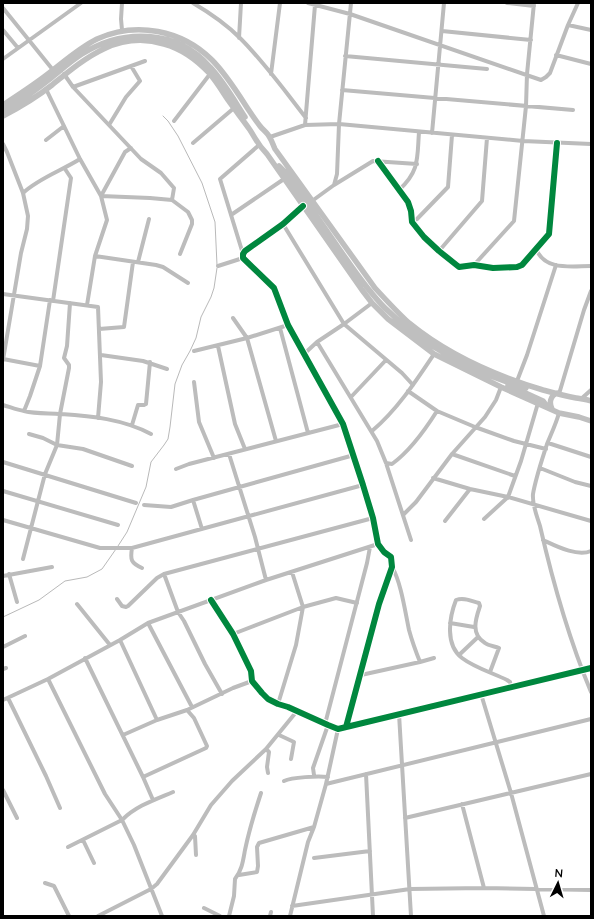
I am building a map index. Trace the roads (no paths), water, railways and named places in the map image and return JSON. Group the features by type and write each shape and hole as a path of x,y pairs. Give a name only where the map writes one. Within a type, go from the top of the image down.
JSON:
{"main road":[{"path":"3,105 53,70 75,52 97,40 122,30 159,32 175,36 188,42 202,51 224,75 375,288 409,323 453,352 517,381 556,393 591,401"},
{"path":"3,111 33,92 81,55 97,45 112,40 140,35 164,39 194,52 210,66 260,147 286,177 363,282 385,308 402,324 436,348 467,365 505,382 540,392 556,393"},
{"path":"3,116 26,104 82,60 98,51 114,44 139,40 176,47 188,54 210,74 236,107 244,109 251,120 258,123"},
{"path":"255,140 256,135 268,135"},
{"path":"260,147 268,148 274,146"},
{"path":"274,146 276,153 285,167 286,177 303,206 372,303 405,333 434,354 501,387 559,413 591,421"},
{"path":"505,382 511,387 543,401 549,408"},
{"path":"549,408 550,400 556,393"},
{"path":"585,419 591,417"}],"street":[{"path":"3,59 29,41 73,5 81,3"},
{"path":"122,3 122,30"},
{"path":"194,3 218,19 239,38 271,74 306,118"},
{"path":"239,38 241,3"},
{"path":"271,74 280,3"},
{"path":"308,3 350,14 528,74 541,80 546,78 550,73 578,3"},
{"path":"334,185 337,174 337,152 340,131 339,124 351,3"},
{"path":"432,133 444,3"},
{"path":"474,265 514,221 526,106 534,5 507,3"},
{"path":"305,125 315,5"},
{"path":"3,8 53,70"},
{"path":"568,25 591,30"},
{"path":"3,30 18,48"},
{"path":"442,31 531,40"},
{"path":"556,55 591,64"},
{"path":"346,56 487,69"},
{"path":"73,88 145,61"},
{"path":"109,125 126,97 140,81 131,66"},
{"path":"64,74 73,88 141,159 162,174 174,188 172,200"},
{"path":"174,121 210,74"},
{"path":"46,89 80,159 101,196 107,220 95,256 87,306"},
{"path":"342,90 573,110"},
{"path":"193,143 236,107"},
{"path":"268,135 305,125 339,124 522,141 591,144"},
{"path":"46,140 64,126"},
{"path":"398,190 409,180 417,164 419,132"},
{"path":"412,222 417,219 448,187 452,135"},
{"path":"439,252 482,201 487,138"},
{"path":"378,161 410,207 412,222 439,252 459,267 474,265 493,268 517,267 522,265 549,234 557,143"},
{"path":"3,144 23,193 27,208 27,229 21,253 3,360 40,366"},
{"path":"260,147 220,177 243,256 274,288 288,326 343,424 373,518 378,544 384,552 391,557 392,566 397,577 407,614 409,631 420,662"},
{"path":"101,196 125,152 131,148"},
{"path":"23,193 32,185 65,169 80,159"},
{"path":"312,201 334,185 370,163 378,161 417,164"},
{"path":"24,411 40,366 52,300 71,178 65,169"},
{"path":"231,215 286,177"},
{"path":"101,196 172,200 188,212 192,220 180,254"},
{"path":"218,266 243,256 245,251 283,224 303,206"},
{"path":"99,328 124,327 135,262 149,219"},
{"path":"283,224 344,324 402,373 413,385"},
{"path":"536,249 543,260 556,265 574,267 591,266"},
{"path":"95,256 163,267 188,283"},
{"path":"517,381 556,265"},
{"path":"556,393 591,291"},
{"path":"3,294 98,307 101,355 101,382 98,418"},
{"path":"23,559 45,474 57,445 60,414 69,365 64,358 67,346 70,303"},
{"path":"304,354 317,342 372,303"},
{"path":"233,318 247,338 276,441"},
{"path":"194,351 218,346 288,326"},
{"path":"280,328 308,433"},
{"path":"317,342 372,431 386,463 411,540"},
{"path":"218,346 235,424 245,449"},
{"path":"372,431 389,415 413,385 434,354"},
{"path":"101,355 150,362 167,369"},
{"path":"351,397 386,360"},
{"path":"132,425 138,405 144,406 146,404 150,362"},
{"path":"194,382 199,422 214,458"},
{"path":"403,515 416,502 452,454 491,409 501,387"},
{"path":"581,399 591,390"},
{"path":"408,391 437,411 475,427 514,441 546,449"},
{"path":"484,519 508,496 521,461 538,403"},
{"path":"3,405 42,414 60,414 98,418 132,425 151,434"},
{"path":"386,463 392,464 401,457 428,425 437,411"},
{"path":"559,413 540,468 533,495 533,504 556,588 582,670 591,692"},
{"path":"176,469 189,464 343,424"},
{"path":"29,434 43,438 57,445 83,449 132,466"},
{"path":"548,443 591,457"},
{"path":"230,454 249,516 266,580"},
{"path":"452,454 515,476"},
{"path":"144,505 170,507 354,455"},
{"path":"3,462 136,503"},
{"path":"540,468 575,482 591,486"},
{"path":"433,478 470,489 508,496 591,521"},
{"path":"3,520 100,548 132,548 363,485"},
{"path":"445,521 470,489"},
{"path":"3,491 118,526"},
{"path":"193,500 202,529"},
{"path":"117,599 122,606 126,607 157,578 164,574 373,518"},
{"path":"543,540 577,552 587,553 591,551"},
{"path":"3,700 48,679 148,623 266,580 378,544"},
{"path":"314,776 313,768 326,725 370,547"},
{"path":"132,548 132,562 142,568"},
{"path":"346,727 379,604 392,566"},
{"path":"3,576 52,567"},
{"path":"278,704 296,645 303,607 292,572"},
{"path":"9,574 17,602"},
{"path":"164,574 178,612 222,694"},
{"path":"233,634 303,607 336,598 357,603"},
{"path":"490,672 500,648 483,642 478,637 474,627 480,604 464,599 456,600 450,623 450,636 453,646 459,655 472,664 507,680 510,682 511,687"},
{"path":"211,600 233,634 251,671 252,681 268,699 338,729 591,668"},
{"path":"76,604 110,645"},
{"path":"148,623 192,707"},
{"path":"450,623 474,627"},
{"path":"3,647 25,636"},
{"path":"459,655 478,637"},
{"path":"120,640 157,720"},
{"path":"86,658 144,777 153,800"},
{"path":"361,675 434,658"},
{"path":"48,679 105,794 122,820 134,845 162,916"},
{"path":"123,735 157,720 187,710 233,688 252,681"},
{"path":"481,694 511,793 544,916"},
{"path":"8,698 60,808"},
{"path":"144,777 206,748 207,746 194,718 187,710"},
{"path":"98,916 151,889 162,878 193,835 211,805 232,781 279,735 297,711"},
{"path":"398,714 411,916"},
{"path":"326,784 402,764 591,719"},
{"path":"290,916 308,842 314,827 328,777 338,729"},
{"path":"279,735 294,742 291,759"},
{"path":"266,749 269,752 267,767 268,773"},
{"path":"366,774 374,916"},
{"path":"405,818 591,774"},
{"path":"284,781 292,778 310,778 314,776 328,777"},
{"path":"3,790 17,818"},
{"path":"68,847 122,820 137,808 173,792"},
{"path":"229,916 234,896 235,879 239,875 261,793"},
{"path":"462,804 484,888"},
{"path":"239,875 257,872 258,866 256,847 259,843 314,827"},
{"path":"193,835 195,836 196,855"},
{"path":"83,840 94,863"},
{"path":"314,858 370,851"},
{"path":"45,883 54,886 69,916"},
{"path":"292,906 410,889 484,888 591,890"},
{"path":"204,908 220,916"}],"waterway":[{"path":"163,116 178,136 202,183 215,222 217,265"},
{"path":"118,546 127,532 146,487 151,462 168,439 175,384 182,365 196,338 201,317 211,297 217,268"},
{"path":"3,617 39,600 65,581 87,577 102,569 116,549"}]}
